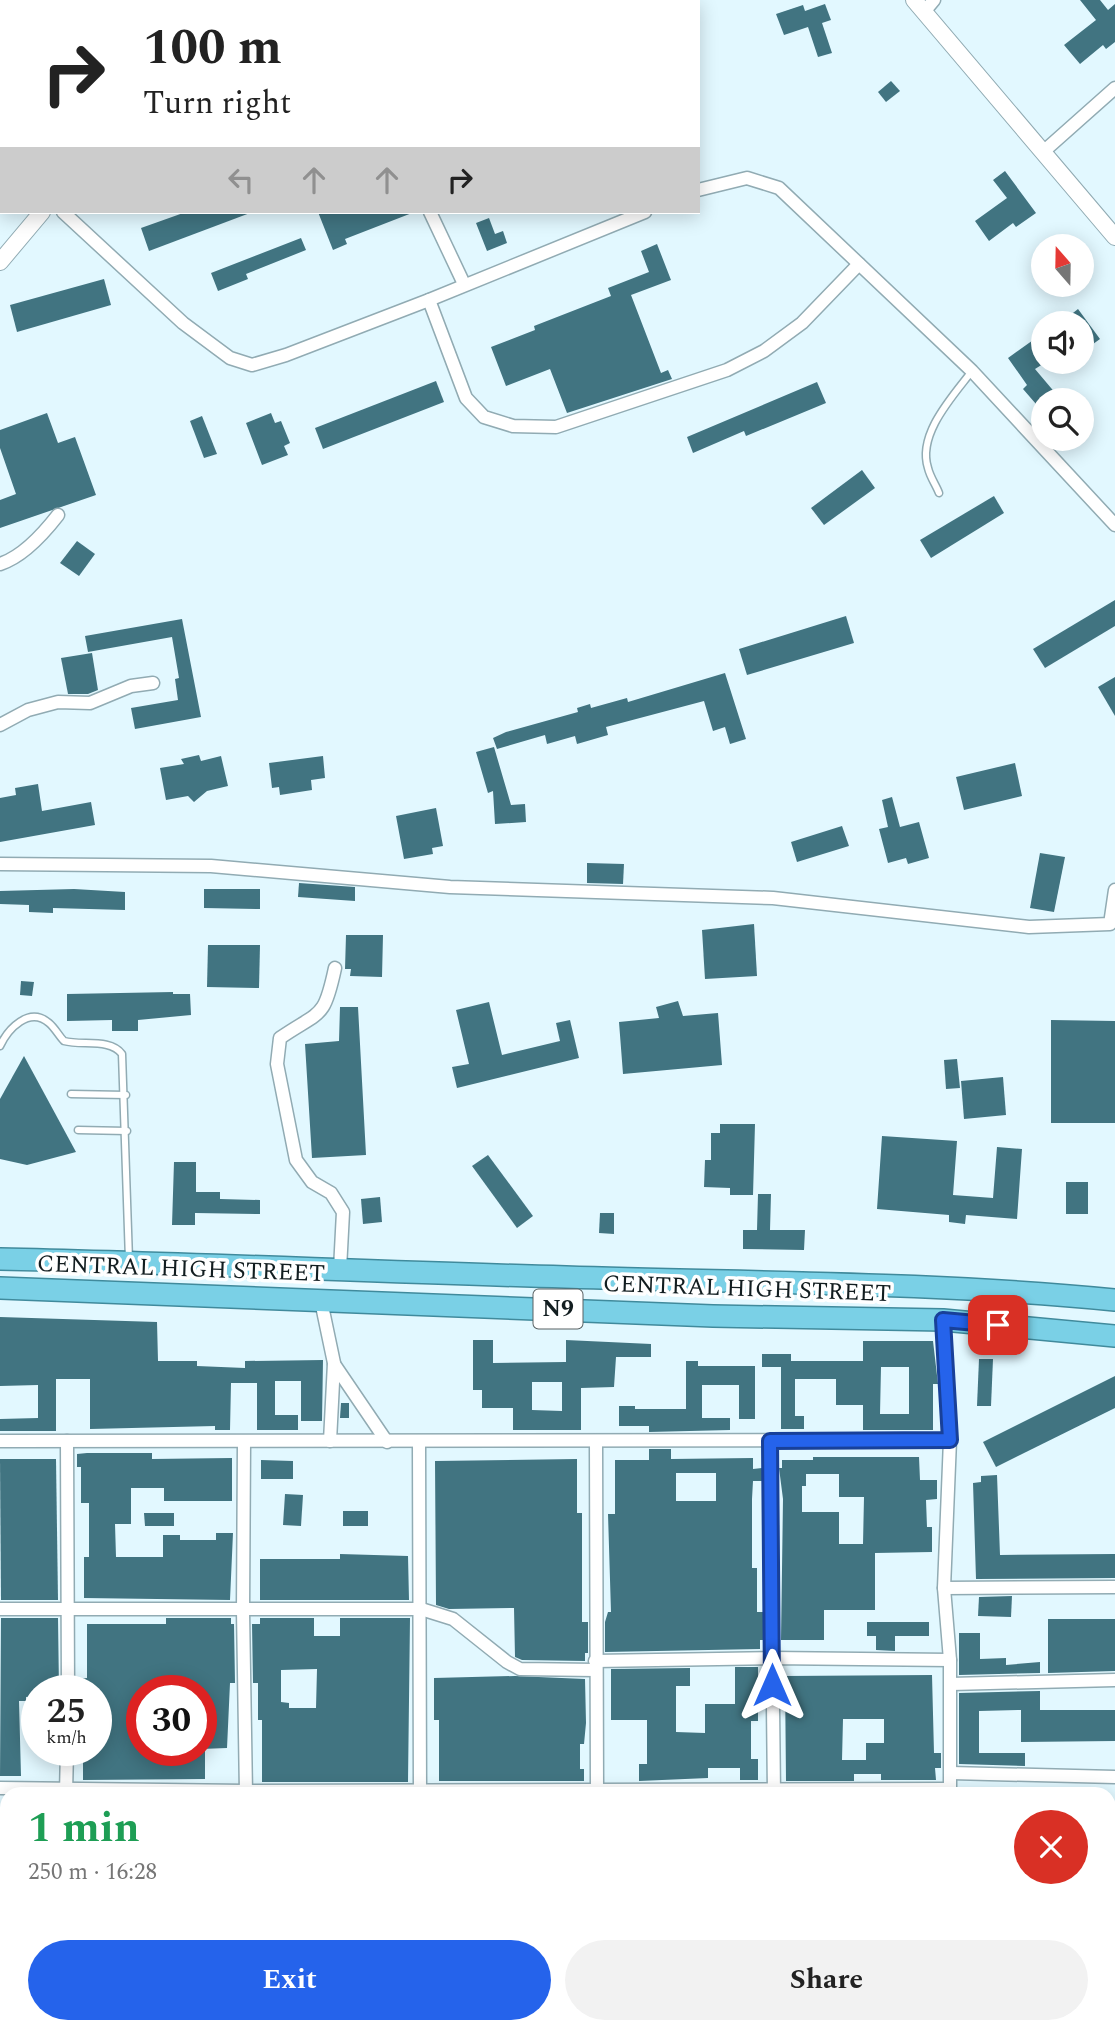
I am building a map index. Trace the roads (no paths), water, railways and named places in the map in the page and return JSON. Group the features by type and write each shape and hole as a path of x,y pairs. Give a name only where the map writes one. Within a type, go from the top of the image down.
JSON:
{"highway":[{"name":"CENTRAL HIGH STREET","path":"0,1259 566,1278 737,1280 1023,1291 1115,1300"},
{"path":"548,1308 566,1278"},
{"name":"CENTRAL HIGH STREET","path":"0,1288 713,1316 943,1320 1115,1336"}],"street":[{"path":"924,4 1115,237"},
{"path":"1043,152 1115,88"},
{"path":"700,190 747,178 779,188 972,371 1115,525"},
{"path":"0,262 40,214"},
{"path":"64,214 183,323 230,358 252,365 286,355 429,300 640,214"},
{"path":"431,214 464,284"},
{"path":"429,300 466,398 484,417 513,426 555,427 727,370 764,351 802,323 859,264"},
{"path":"0,564 8,561 44,533 58,515"},
{"path":"0,724 19,714 48,705 90,703 131,686 153,683"},
{"path":"0,864 211,866 450,887 773,898 1029,927 1112,926 1115,890"},
{"path":"335,968 328,1001 318,1015 280,1038 277,1064 296,1160 313,1182 331,1193 343,1212 340,1269"},
{"path":"321,1301 334,1363 330,1441"},
{"path":"943,1320 950,1440 944,1588 951,1684 950,1787"},
{"path":"334,1363 387,1442"},
{"path":"0,1441 950,1440"},
{"path":"67,1441 68,1675"},
{"path":"596,1441 597,1787"},
{"path":"770,1441 774,1787"},
{"path":"244,1442 246,1787"},
{"path":"419,1442 421,1787"},
{"path":"944,1588 1115,1587"},
{"path":"0,1609 421,1609 453,1619 507,1662 520,1669 772,1658 950,1660"},
{"path":"951,1684 1115,1680"},
{"path":"66,1787 67,1766"},
{"path":"951,1773 1115,1777"}],"lane":[{"path":"939,493 927,466 927,444 941,413 972,371"},
{"path":"0,1046 8,1030 18,1021 31,1019 48,1021 64,1041 118,1048 125,1060 129,1262"},
{"path":"71,1094 126,1095"},
{"path":"78,1130 127,1130"}]}
